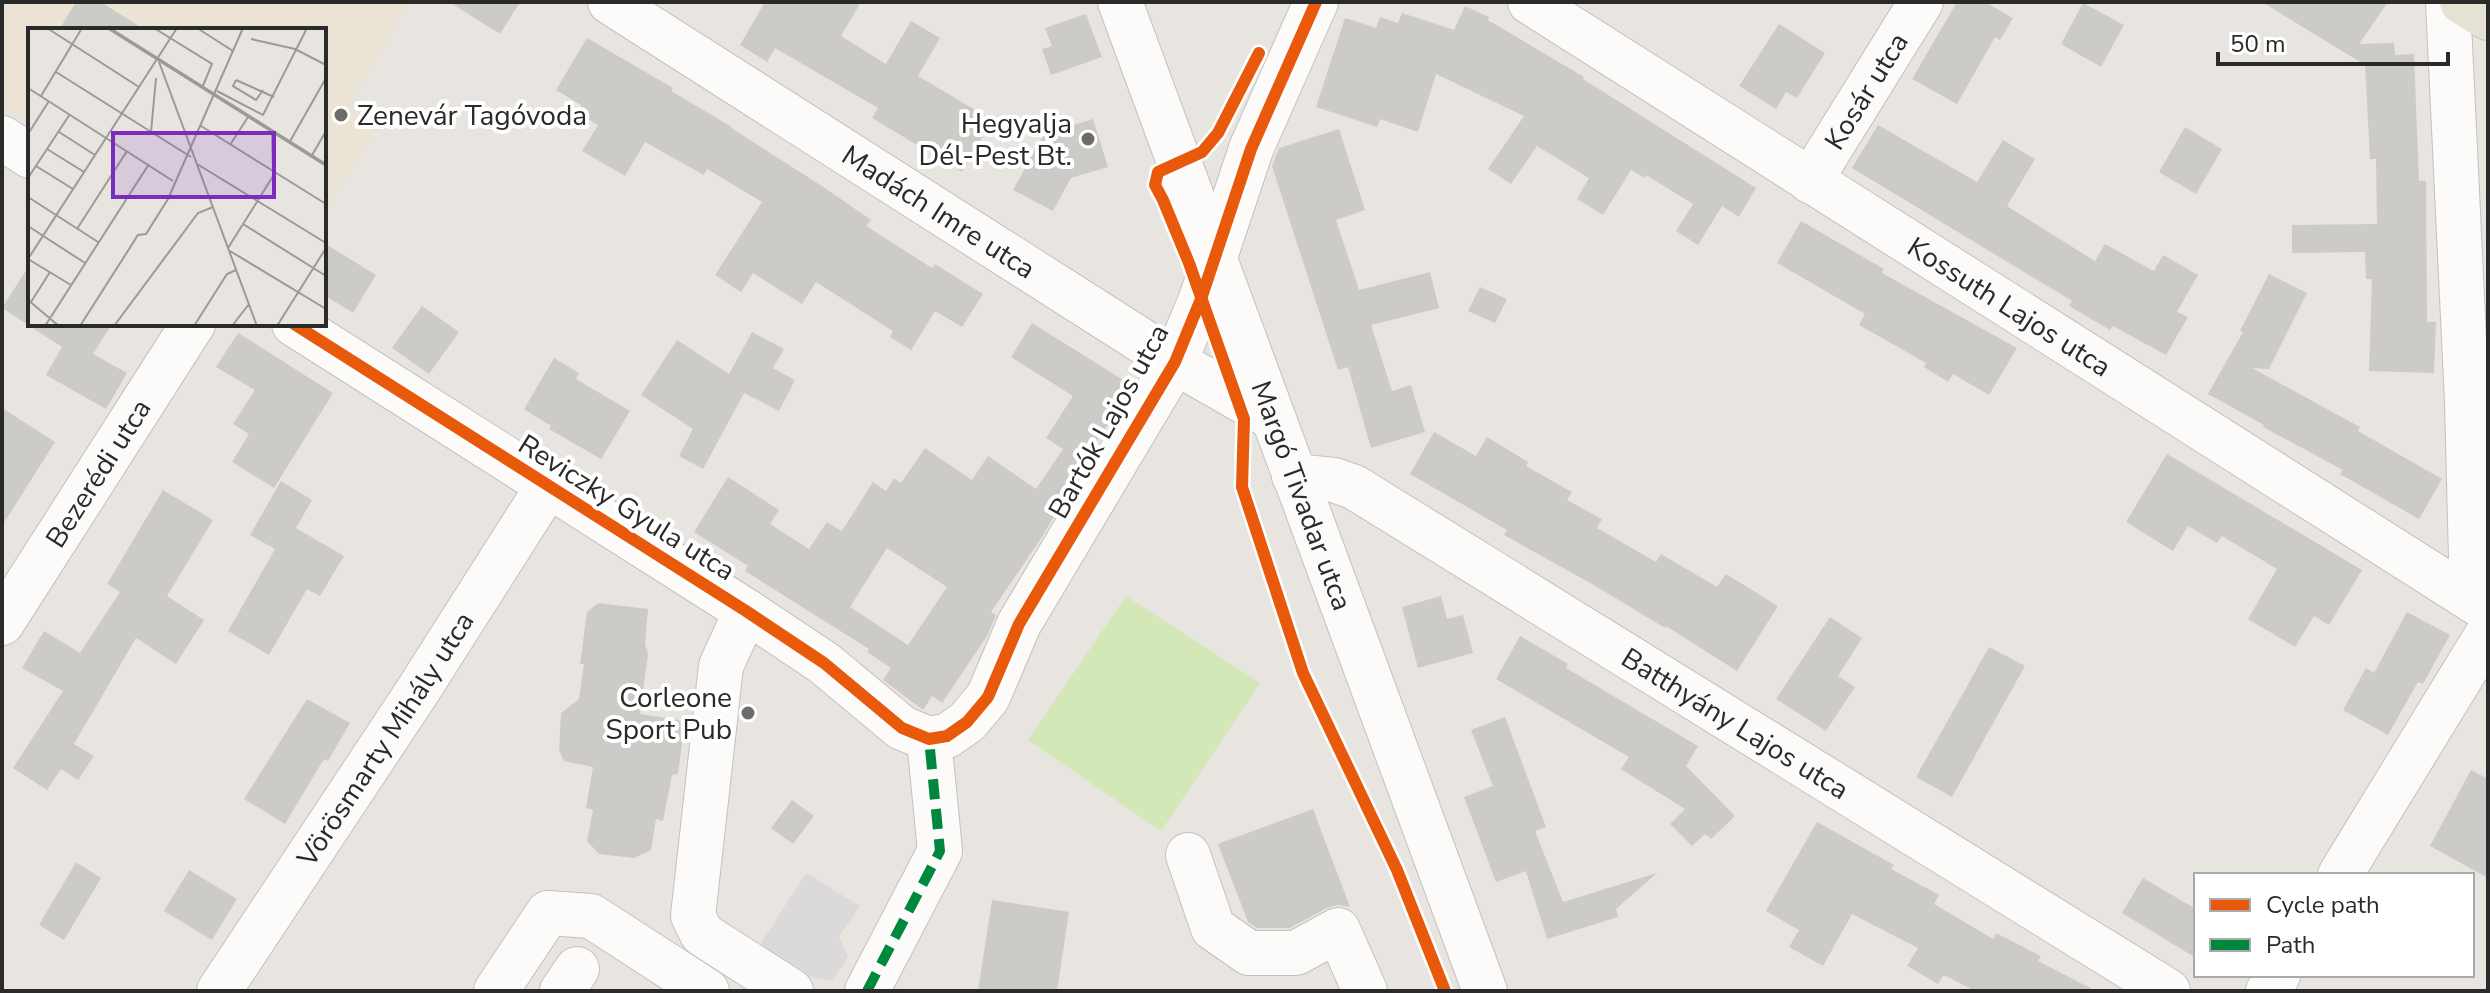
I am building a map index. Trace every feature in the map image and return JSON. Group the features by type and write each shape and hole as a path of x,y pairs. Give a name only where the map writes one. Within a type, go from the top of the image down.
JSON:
{"main road":[{"path":"2462,2 2488,18"}],"street":[{"name":"Madách Imre utca","path":"610,2 1175,362 1271,417"},
{"name":"Margó Tivadar utca","path":"1120,2 1485,991"},
{"name":"Bartók Lajos utca","path":"929,739 947,736 967,722 988,697 1019,624 1175,362 1201,299 1251,149 1316,2"},
{"name":"Kossuth Lajos utca","path":"1530,2 2483,614"},
{"name":"Kosár utca","path":"1810,181 1921,2"},
{"path":"2341,873 2483,614 2467,387 2448,2"},
{"path":"2,138 28,155"},
{"name":"Bezerédi utca","path":"2,623 192,326"},
{"name":"Reviczky Gyula utca","path":"297,326 746,611 824,663 902,728 929,739"},
{"name":"Batthyány Lajos utca","path":"1294,476 1334,480 1354,487 2168,991"},
{"name":"Vörösmarty Mihály utca","path":"219,991 417,692 548,486"},
{"path":"746,611 721,666 693,916 702,934 791,991"},
{"path":"867,991 940,851 929,739"},
{"path":"1188,855 1213,928 1249,953 1296,953 1338,930 1365,991"},
{"path":"496,991 548,913 591,916 707,991"}],"shaded area":[{"name":"Zenevár Tagóvoda","path":"2,2 410,2 347,108 377,128 326,212 326,28 28,28 28,122 2,105"},
{"path":"806,873 860,906 839,937 848,957 832,981 813,978 760,945"}],"green space":[{"path":"1126,596 1260,683 1161,831 1028,740"}],"building":[{"path":"76,2 101,2 142,28 60,28"},
{"path":"449,2 520,2 500,34"},
{"path":"765,2 861,2 841,36 886,64 911,21 940,38 918,76 992,120 962,172 872,118 878,108 775,48 767,62 740,45"},
{"path":"1957,2 1985,2 2013,18 2000,40 1995,37 1957,104 1912,79"},
{"path":"2262,2 2388,2 2359,44 2394,43 2395,55 2414,54 2419,181 2426,181 2427,322 2436,322 2434,373 2369,371 2372,279 2366,279 2365,252 2292,253 2292,225 2377,224 2376,159 2370,159 2365,65"},
{"path":"2083,3 2124,25 2101,67 2061,44"},
{"path":"1465,6 1489,17 1488,20 1584,77 1756,188 1739,217 1722,206 1698,245 1676,231 1693,204 1646,175 1644,178 1631,170 1603,215 1577,199 1589,178 1537,146 1511,184 1488,169 1524,116 1436,74 1418,132 1380,119 1377,127 1316,107 1345,18 1376,28 1380,17 1398,23 1402,13 1454,30"},
{"path":"1086,14 1102,57 1051,75 1042,49 1052,46 1045,28"},
{"path":"1779,24 1825,53 1797,98 1786,92 1776,109 1739,86"},
{"path":"587,38 673,88 671,91 825,188 871,220 866,226 932,268 935,264 983,294 962,327 935,311 911,350 890,337 893,331 816,282 802,304 753,273 741,292 715,275 762,202 707,169 704,175 645,142 625,176 582,151 598,125 577,113 581,105 556,90"},
{"path":"1093,119 1108,167 1071,178 1053,211 1013,190 1044,134"},
{"path":"1878,125 1977,182 2003,140 2035,159 2007,206 2095,261 2105,244 2154,271 2163,255 2198,275 2177,312 2188,317 2166,355 2113,326 2110,330 2069,306 2072,301 1852,168"},
{"path":"2185,127 2222,149 2196,194 2159,172"},
{"path":"1339,129 1365,210 1336,220 1359,290 1430,272 1439,308 1371,325 1392,391 1411,385 1425,432 1371,448 1348,367 1338,370 1272,166 1279,148"},
{"path":"1801,221 1884,269 1882,273 2017,348 1989,395 1953,374 1948,382 1924,367 1926,363 1859,325 1865,314 1777,263"},
{"path":"326,244 376,275 353,313 326,296"},
{"path":"28,267 28,325 2,308"},
{"path":"2269,274 2307,293 2269,369 2252,368 2360,427 2358,431 2442,479 2419,519 2340,474 2343,470 2208,394 2243,332 2240,331"},
{"path":"1480,287 1507,299 1495,323 1468,311"},
{"path":"422,306 459,332 429,374 392,348"},
{"path":"1032,323 1125,381 1128,393 1074,477 1077,478 1040,540 991,612 996,615 987,636 942,703 932,696 923,710 883,680 891,668 867,652 869,649 745,571 748,566 694,532 728,477 779,510 770,524 809,549 827,522 842,531 873,482 886,491 894,478 901,483 925,448 972,480 988,456 1036,489 1063,449 1046,438 1073,396 1011,357","holes":["887,548 947,587 908,645 850,607"]},
{"path":"30,326 111,326 93,354 127,373 106,409 46,375 62,347"},
{"path":"752,332 784,349 773,368 795,380 779,411 744,393 703,469 679,456 693,429 641,395 677,340 729,374"},
{"path":"238,333 333,393 274,488 232,462 249,434 233,424 255,390 216,367"},
{"path":"554,358 579,373 576,379 630,411 601,459 549,429 551,426 524,409"},
{"path":"2,408 55,442 2,526"},
{"path":"1434,432 1476,456 1487,437 1528,462 1526,466 1572,492 1567,500 1602,519 1597,528 1656,562 1661,554 1717,587 1726,574 1778,606 1737,671 1666,626 1504,535 1507,530 1410,474"},
{"path":"2167,454 2362,570 2329,625 2314,616 2295,647 2248,619 2277,569 2222,536 2217,543 2188,526 2173,551 2126,522"},
{"path":"281,481 312,500 296,528 344,556 320,596 307,589 269,655 228,631 275,549 250,535"},
{"path":"163,490 213,520 167,596 204,620 176,664 136,638 74,744 94,756 78,780 61,769 47,790 13,768 63,691 22,668 44,631 80,653 120,592 107,584"},
{"path":"1441,596 1447,619 1463,615 1473,653 1418,668 1402,607"},
{"path":"598,603 648,609 645,644 648,654 640,714 679,720 684,728 678,774 672,775 663,821 656,819 651,850 634,858 599,854 587,841 593,810 586,808 593,767 564,761 559,750 561,713 579,699 587,612"},
{"path":"2407,612 2450,635 2423,684 2418,682 2388,735 2343,710 2366,668 2374,673"},
{"path":"1830,617 1862,638 1838,676 1855,687 1826,731 1776,699"},
{"path":"1520,636 1568,664 1566,668 1698,746 1686,766 1735,816 1711,839 1705,834 1692,846 1670,824 1685,809 1621,769 1629,757 1496,679"},
{"path":"1989,647 2025,666 1952,797 1916,777"},
{"path":"307,699 350,723 285,824 244,799"},
{"path":"1505,717 1546,827 1535,831 1563,902 1657,873 1616,909 1618,917 1547,939 1526,871 1496,882 1464,797 1493,786 1471,730"},
{"path":"2471,770 2488,779 2488,878 2430,846"},
{"path":"792,800 814,816 793,844 771,828"},
{"path":"1313,809 1350,907 1338,905 1327,908 1290,928 1257,928 1248,922 1218,844"},
{"path":"1817,822 1894,865 1891,869 1939,895 1934,904 1993,939 1996,933 2041,956 2038,961 2096,991 1975,991 1944,975 1938,984 1907,966 1918,948 1852,914 1823,966 1789,947 1799,930 1766,911"},
{"path":"76,862 101,878 64,940 39,925"},
{"path":"189,870 237,899 212,940 164,911"},
{"path":"2143,878 2194,908 2194,957 2122,913"},
{"path":"992,900 1069,912 1057,991 978,991"}],"marked path":[{"path":"867,991 940,851 929,739"}],"cycle path":[{"path":"297,326 746,611 824,663 902,728 929,739 947,736 967,722 988,697 1019,624 1175,362 1201,299 1251,149 1316,2"},
{"path":"1259,53 1218,133 1202,152 1158,172 1155,185 1189,263 1244,419 1242,487 1303,673 1397,870 1445,991"}],"place":[{"name":"Zenevár Tagóvoda","path":"341,115"},
{"name":"Hegyalja Dél-Pest Bt.","path":"1088,139"},
{"name":"Corleone Sport Pub","path":"748,713"}]}
